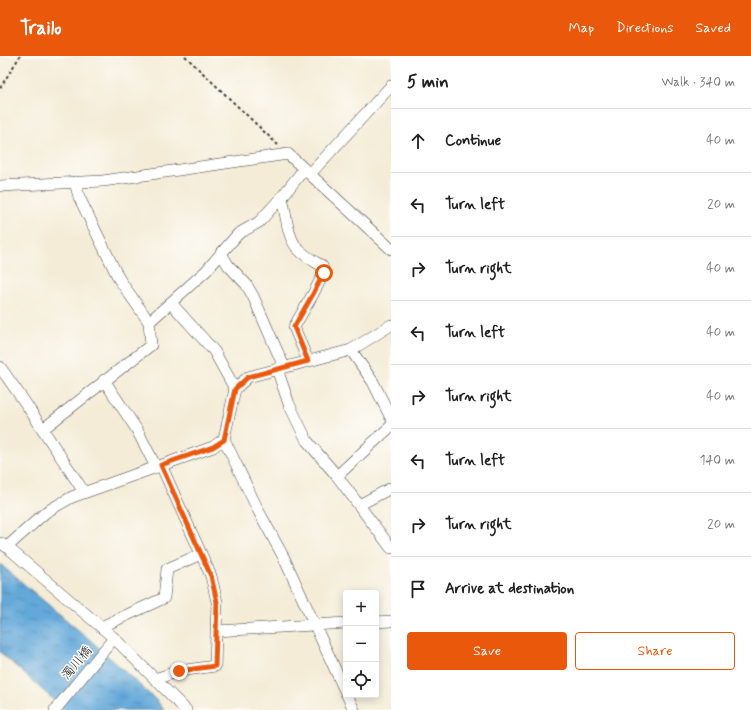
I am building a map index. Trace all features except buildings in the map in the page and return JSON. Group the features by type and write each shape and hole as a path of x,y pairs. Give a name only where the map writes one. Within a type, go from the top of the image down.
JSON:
{"street":[{"path":"149,322 206,271 238,234 259,222 391,86"},
{"path":"0,186 103,181 288,154 391,249"},
{"path":"43,429 152,344 149,322 120,279 79,198 75,182"},
{"path":"282,198 290,238 298,250 322,266 324,273 294,327 308,361"},
{"path":"221,253 228,265 246,284 253,296 280,368 289,404 307,441 337,476 391,548"},
{"path":"171,303 214,351 235,389"},
{"path":"343,687 284,558 258,510 224,440 235,389 248,377 350,350 391,325"},
{"path":"350,350 373,382 391,418"},
{"path":"0,367 84,492"},
{"path":"104,380 137,430 158,466 211,576 217,602 215,666 179,671 155,678"},
{"path":"337,476 391,426"},
{"path":"186,710 114,638 3,545 46,512 84,492 213,447 224,440"},
{"path":"359,505 391,488"},
{"path":"101,627 164,598 168,569 201,554"},
{"path":"379,622 391,621"},
{"path":"217,631 343,623"},
{"name":"濁川橋","path":"57,707 114,638"},
{"path":"348,698 354,710"}],"path":[{"path":"0,88 20,56"},
{"path":"184,56 288,154"}],"water":[{"path":"0,564 89,639 157,701 164,710 65,710 0,652"}],"route":[{"path":"179,671 215,666 217,602 211,576 161,465 213,447 224,440 235,389 248,377 308,361 294,327 324,273"}]}
